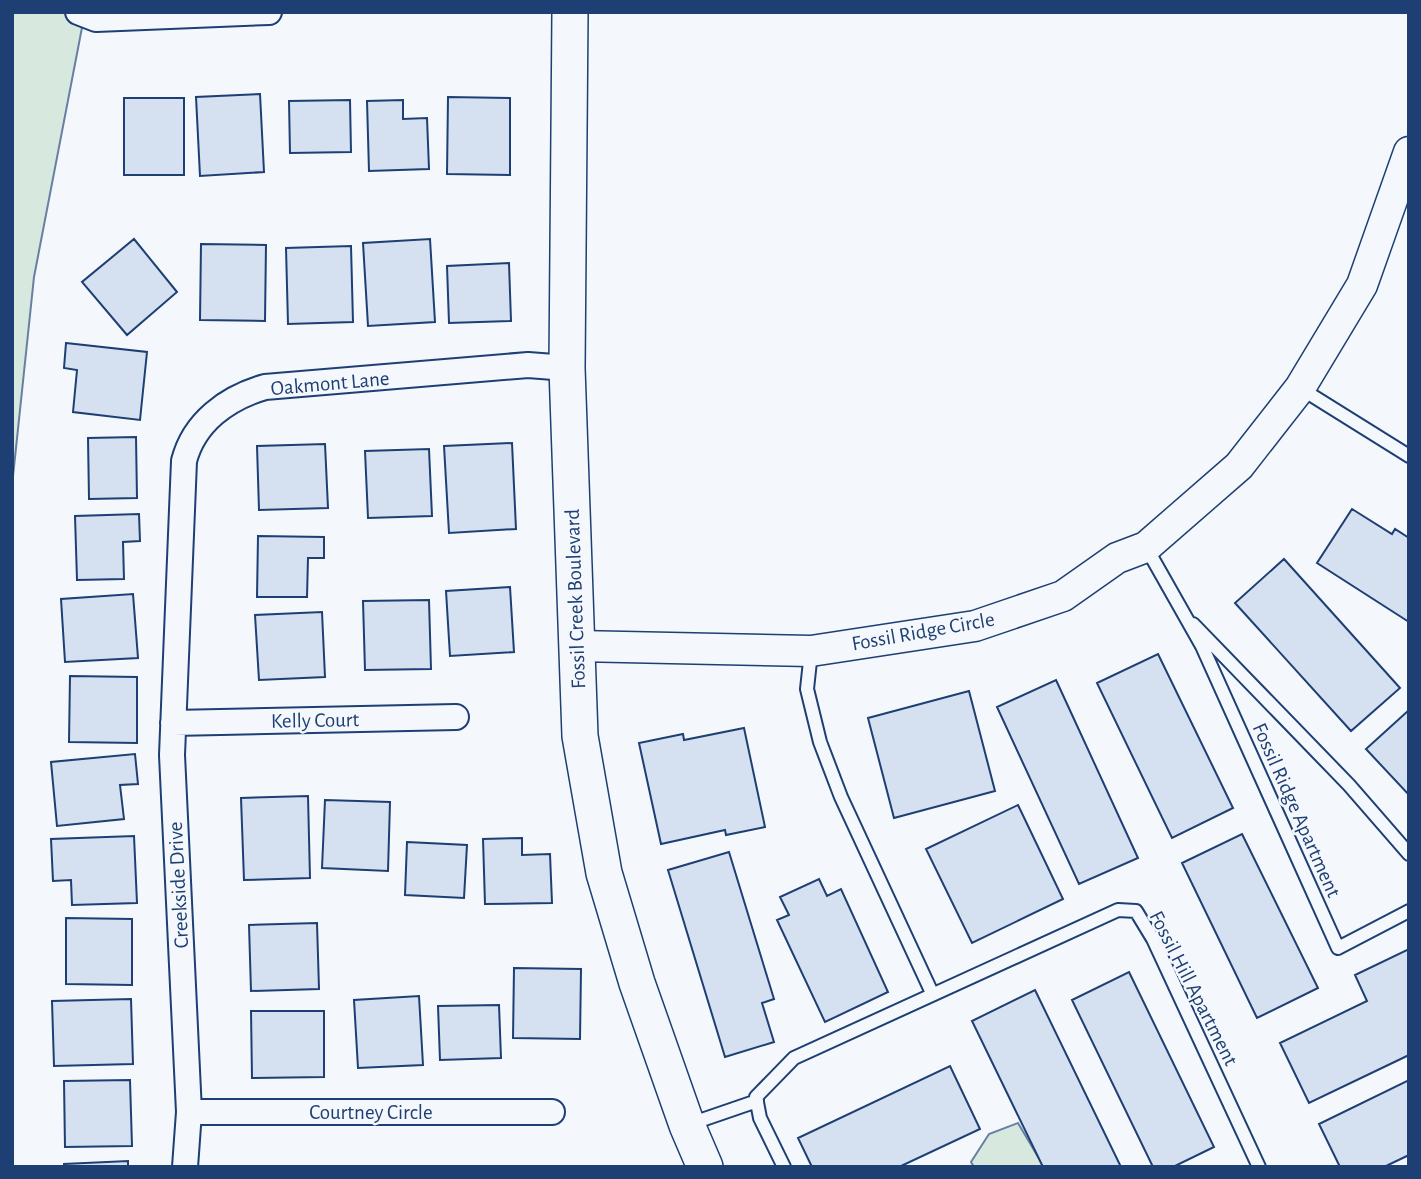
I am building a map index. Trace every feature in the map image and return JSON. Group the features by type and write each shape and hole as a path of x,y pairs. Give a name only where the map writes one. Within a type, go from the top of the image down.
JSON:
{"main road":[{"name":"Fossil Creek Boulevard","path":"570,12 567,368 580,736 604,873 637,984 687,1125 705,1167"}],"street":[{"path":"78,12 96,19 269,12"},
{"name":"Fossil Ridge Circle","path":"577,646 811,651 975,626 1063,596 1117,558 1146,547 1239,466 1300,388 1362,285 1409,152"},
{"name":"Oakmont Lane","path":"178,602 184,461 189,442 208,417 245,393 265,387 528,365 567,368"},
{"name":"Creekside Drive","path":"178,602 172,755 189,1112 185,1167"},
{"name":"Kelly Court","path":"173,723 457,717"},
{"name":"Courtney Circle","path":"189,1112 552,1112"}],"lane":[{"path":"1300,388 1409,456"},
{"name":"Fossil Ridge Apartment","path":"1146,547 1208,659 1338,948 1409,911"},
{"name":"Fossil Ridge Apartment","path":"1186,618 1340,776 1409,853"},
{"path":"811,651 807,689 820,741 841,797 932,993"},
{"name":"Fossil Hill Apartment","path":"757,1101 756,1097 794,1058 1118,910 1136,911 1153,939 1259,1167"},
{"path":"687,1125 757,1101 760,1118 784,1167"}],"shaded area":[{"path":"12,12 85,12 34,277 12,486"},
{"path":"1018,1123 1044,1167 974,1167 971,1162 989,1134"}],"building":[{"path":"260,94 264,172 200,176 196,97"},
{"path":"448,97 510,98 510,175 447,174"},
{"path":"124,98 184,98 184,175 124,175"},
{"path":"350,100 351,152 290,153 289,101"},
{"path":"403,100 403,119 427,118 429,169 369,171 367,101"},
{"path":"134,239 177,292 127,335 82,282"},
{"path":"430,239 435,322 368,326 363,243"},
{"path":"201,244 266,245 265,321 200,320"},
{"path":"351,246 353,322 288,324 286,248"},
{"path":"509,263 511,321 449,323 447,266"},
{"path":"66,343 147,352 140,420 73,412 77,370 64,368"},
{"path":"136,437 137,498 89,499 88,438"},
{"path":"512,443 516,529 449,533 444,446"},
{"path":"325,444 328,508 259,510 257,446"},
{"path":"429,449 432,516 368,518 365,451"},
{"path":"1352,509 1392,534 1395,529 1409,538 1409,622 1317,563"},
{"path":"139,514 140,541 123,542 124,579 77,580 75,516"},
{"path":"258,536 324,537 324,558 308,558 307,597 257,597"},
{"path":"1284,559 1400,688 1351,731 1235,603"},
{"path":"510,587 514,652 450,656 446,591"},
{"path":"133,594 138,658 65,662 61,599"},
{"path":"429,600 431,669 365,670 363,601"},
{"path":"322,612 325,677 259,680 255,615"},
{"path":"1158,654 1233,808 1172,838 1097,683"},
{"path":"70,676 137,677 137,743 69,742"},
{"path":"1056,680 1138,858 1079,884 997,707"},
{"path":"969,691 995,791 894,818 868,718"},
{"path":"1409,710 1409,795 1366,749"},
{"path":"744,728 765,827 726,835 725,830 661,844 639,743 683,734 684,740"},
{"path":"135,754 138,784 120,785 124,819 57,826 51,762"},
{"path":"308,796 310,878 244,880 241,798"},
{"path":"325,800 390,802 388,871 322,868"},
{"path":"1018,805 1063,899 972,943 926,849"},
{"path":"1242,834 1318,988 1257,1018 1182,863"},
{"path":"134,836 137,903 72,905 71,880 53,881 51,839"},
{"path":"522,838 522,855 550,854 552,903 485,904 483,839"},
{"path":"407,842 467,845 464,898 405,895"},
{"path":"729,852 774,999 762,1003 774,1042 725,1057 668,870"},
{"path":"819,879 827,896 841,889 888,992 825,1022 777,920 789,915 780,897"},
{"path":"66,918 132,919 132,985 66,984"},
{"path":"317,923 319,989 251,991 249,925"},
{"path":"1409,949 1409,1055 1309,1103 1280,1043 1367,1001 1355,975"},
{"path":"514,968 581,969 580,1039 513,1038"},
{"path":"1129,972 1214,1147 1173,1167 1153,1167 1072,1000"},
{"path":"1035,990 1121,1167 1043,1167 972,1021"},
{"path":"419,996 423,1065 358,1068 354,1000"},
{"path":"131,999 133,1064 54,1066 52,1001"},
{"path":"499,1005 501,1058 440,1060 438,1006"},
{"path":"251,1011 324,1011 324,1077 252,1078"},
{"path":"950,1066 980,1129 899,1167 812,1167 798,1138"},
{"path":"130,1080 132,1146 65,1147 64,1081"},
{"path":"1409,1080 1409,1155 1384,1167 1340,1167 1319,1124"},
{"path":"128,1161 128,1167 64,1167 64,1164"}]}
